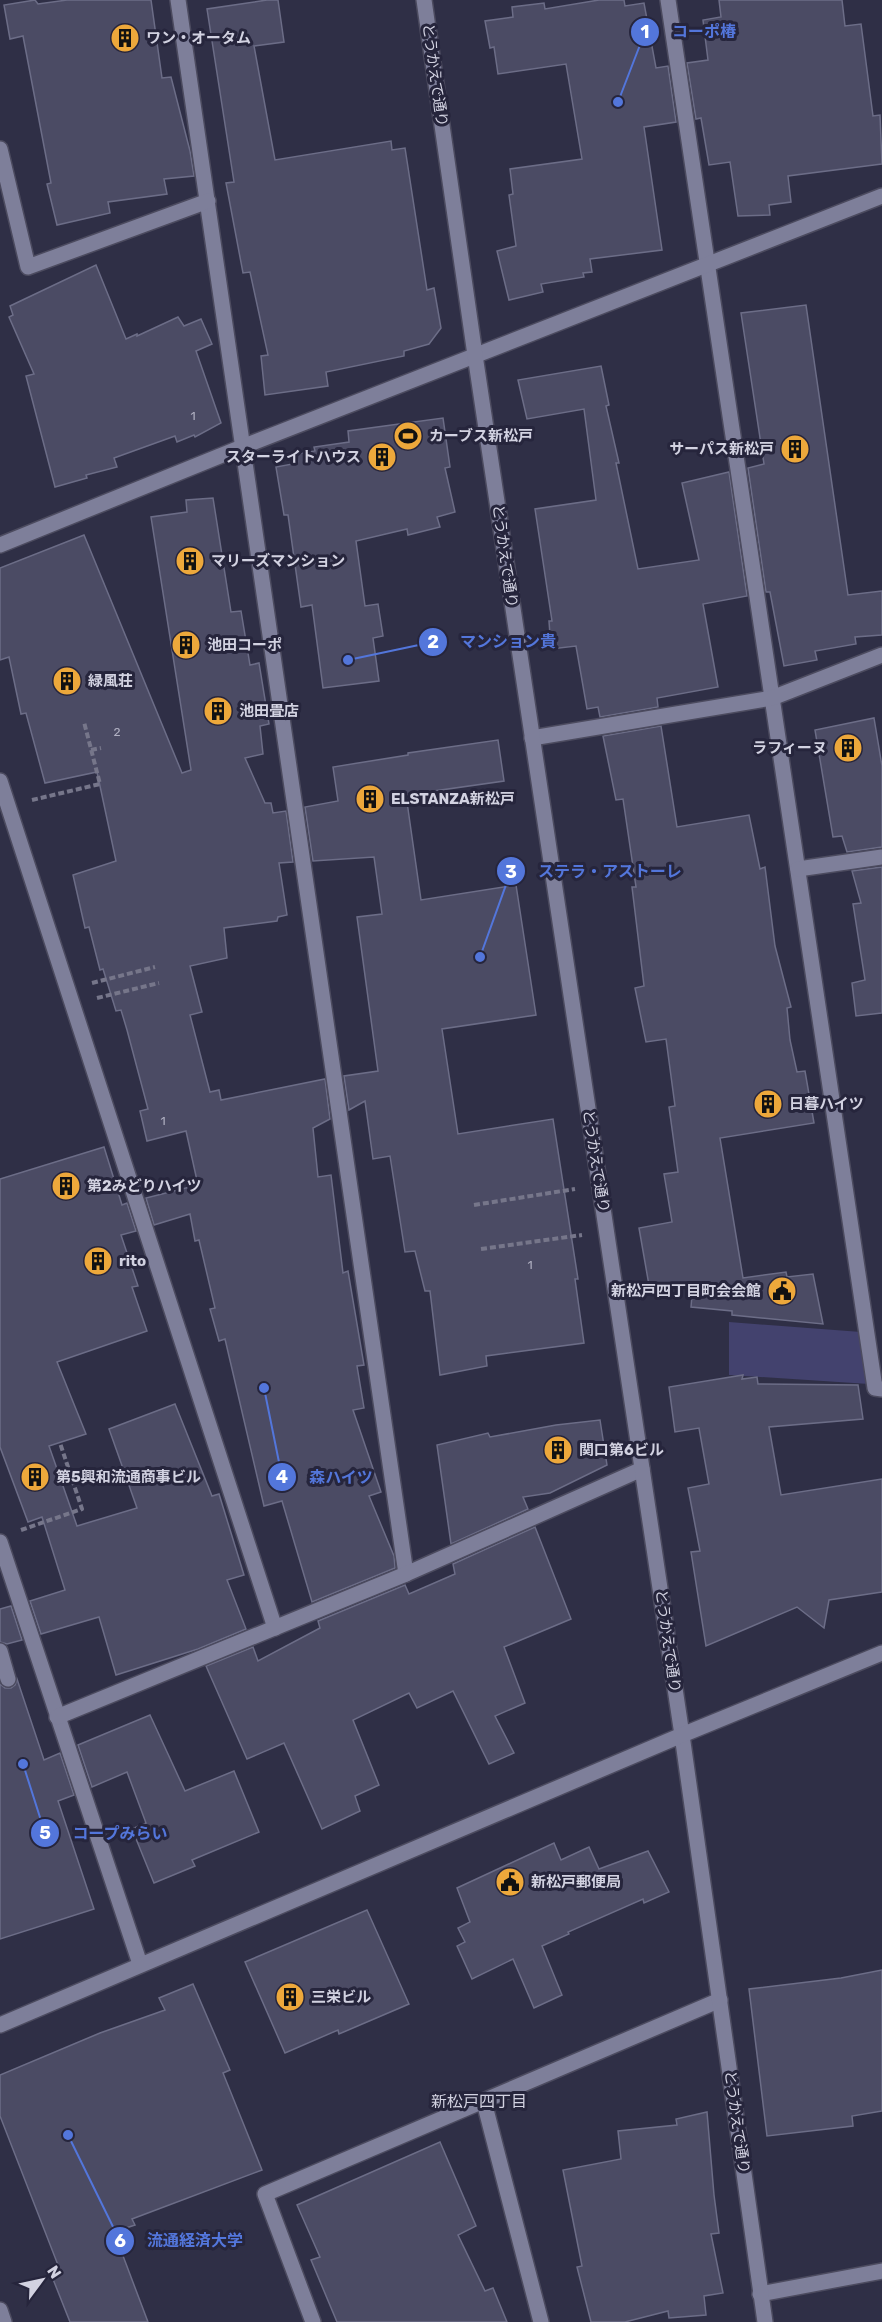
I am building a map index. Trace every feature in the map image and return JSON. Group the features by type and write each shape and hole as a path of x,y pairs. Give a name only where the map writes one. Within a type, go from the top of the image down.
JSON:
{"street":[{"path":"178,0 406,1574"},
{"name":"とうかえで通り","path":"424,0 682,1735 765,2322"},
{"path":"668,0 875,1388 882,1389"},
{"path":"0,149 28,267 208,201"},
{"path":"0,545 242,447 882,196"},
{"path":"532,738 772,698 882,655"},
{"path":"0,781 275,1628"},
{"path":"798,869 882,857"},
{"path":"57,1717 406,1574 642,1469"},
{"path":"5,1538 57,1717 140,1964"},
{"path":"0,1652 8,1678"},
{"path":"0,2025 682,1735 882,1653"},
{"path":"313,2322 265,2194 720,2000"},
{"path":"484,2102 541,2322"},
{"path":"760,2294 882,2271"},
{"path":"0,2310 4,2322"}],"path":[{"path":"8,805 100,784 84,722"},
{"path":"91,750 101,748"},
{"path":"70,996 154,967"},
{"path":"70,996 159,983"},
{"path":"474,1205 576,1188"},
{"path":"481,1249 582,1235"},
{"path":"5,1538 82,1509 60,1443"}],"shaded area":[{"path":"729,1322 861,1332 869,1384 729,1375"}],"building":[{"path":"35,0 38,4 67,0 151,0 162,78 171,77 194,176 164,179 167,194 108,202 110,213 57,225 47,184 51,183 23,36 10,39 4,5"},
{"path":"278,0 284,42 254,46 275,160 391,141 392,150 405,148 427,290 434,288 441,328 429,344 404,351 404,356 326,372 328,386 265,395 261,356 268,355 250,272 243,273 226,183 234,182 207,9"},
{"path":"599,0 624,0 625,6 644,3 656,68 668,66 676,122 644,127 662,250 590,259 592,272 583,273 584,277 541,284 543,292 509,300 497,251 516,246 509,195 513,194 510,169 582,159 566,64 498,74 494,47 490,48 485,21 513,17 512,7 544,3 545,9"},
{"path":"719,0 842,0 845,26 861,24 873,116 880,115 882,164 788,176 791,202 769,205 770,215 738,216 730,162 709,165 701,118 696,119 687,63 708,60 703,20 721,17"},
{"path":"96,265 126,339 178,317 184,326 201,319 212,344 196,351 221,423 195,437 194,435 177,442 175,436 114,458 117,467 86,475 87,478 55,487 26,376 34,374 9,317 13,315 10,306"},
{"name":"サーパス新松戸","path":"806,305 848,595 882,591 882,635 855,637 856,644 815,651 817,660 784,666 770,592 766,592 748,468 764,464 741,313"},
{"path":"601,366 609,405 606,406 619,463 616,463 638,569 699,560 682,483 729,472 747,596 703,604 718,687 657,698 658,707 600,717 598,707 587,709 576,646 551,649 549,621 552,621 535,509 596,500 584,409 527,419 518,380"},
{"path":"443,418 450,467 445,468 455,512 437,517 440,527 408,535 407,529 356,541 365,606 378,604 383,636 373,638 379,681 323,688 312,605 301,607 288,515 284,515 276,467 298,463 297,454 315,451 314,447 349,442 348,431"},
{"path":"213,498 231,612 241,611 250,665 259,663 269,724 260,726 263,754 245,758 265,803 271,803 273,813 286,811 293,862 279,863 287,915 278,917 277,921 224,928 227,958 190,966 202,1012 190,1015 210,1092 219,1090 221,1100 325,1079 330,1119 313,1128 318,1177 331,1175 343,1273 348,1271 364,1365 357,1366 364,1408 353,1410 381,1492 369,1496 394,1556 395,1568 312,1602 282,1501 264,1506 225,1339 219,1341 210,1309 215,1308 199,1240 195,1241 190,1214 154,1225 146,1198 198,1185 186,1131 147,1141 140,1111 148,1109 127,1030 121,1010 116,1011 103,969 100,970 89,927 85,928 73,875 116,861 97,772 45,783 26,713 21,714 9,657 0,660 0,568 84,535 182,773 191,770 151,517 187,512 186,500"},
{"name":"ラフィーヌ","path":"874,718 882,766 882,847 847,852 842,836 833,837 815,730"},
{"path":"661,726 677,827 749,815 760,869 765,867 775,946 791,1007 787,1008 790,1040 797,1072 805,1071 814,1123 720,1138 743,1278 786,1272 787,1277 813,1274 823,1324 732,1315 732,1311 691,1307 693,1284 650,1291 639,1228 672,1222 664,1174 678,1172 669,1107 675,1106 666,1039 646,1042 635,988 644,986 632,887 636,887 623,799 616,800 603,736"},
{"path":"498,740 504,781 406,795 421,900 516,885 536,1015 442,1029 458,1134 553,1119 578,1279 575,1279 584,1343 486,1356 487,1366 440,1375 430,1291 425,1291 415,1251 405,1252 390,1156 373,1159 365,1101 349,1110 344,1076 378,1071 357,917 382,914 374,857 313,861 305,807 338,801 333,767"},
{"path":"882,867 882,1013 856,1016 852,983 865,980 853,904 861,903 852,871"},
{"path":"104,1147 122,1205 127,1203 136,1231 121,1235 138,1286 132,1287 147,1331 57,1362 86,1434 49,1446 77,1526 137,1508 109,1429 175,1404 212,1496 219,1494 244,1575 227,1580 246,1629 198,1649 116,1675 99,1617 41,1634 30,1601 65,1590 42,1517 28,1522 0,1447 0,1179"},
{"path":"743,1375 742,1379 757,1377 758,1384 858,1385 863,1419 769,1427 781,1495 882,1479 882,1592 829,1600 824,1628 797,1607 706,1646 691,1552 700,1551 688,1488 709,1484 699,1428 675,1432 669,1387"},
{"path":"600,1420 607,1465 550,1493 523,1497 528,1509 451,1544 437,1445 488,1433 490,1437"},
{"path":"535,1527 571,1619 504,1647 525,1703 495,1716 514,1753 489,1764 453,1691 417,1708 409,1693 353,1720 379,1785 355,1796 360,1811 322,1829 284,1743 247,1759 206,1666 253,1647 258,1661 320,1628 318,1621 405,1585 409,1594 455,1574 453,1564"},
{"path":"11,1606 22,1640 7,1644 0,1642 0,1609"},
{"path":"17,1679 44,1760 60,1753 74,1795 58,1801 94,1909 0,1939 0,1684 5,1688 11,1688"},
{"path":"150,1715 185,1791 234,1771 259,1832 192,1860 195,1866 154,1883 132,1829 146,1823 127,1772 92,1787 78,1745"},
{"path":"554,1843 561,1860 589,1847 599,1869 648,1851 669,1892 644,1903 643,1899 542,1946 562,1995 534,2008 513,1959 472,1979 457,1946 465,1942 458,1928 470,1922 457,1888"},
{"path":"367,1910 409,2004 339,2034 338,2030 285,2053 245,1962"},
{"path":"882,1970 882,2111 852,2116 853,2126 767,2136 749,1989 841,1978"},
{"path":"193,1984 230,2070 223,2073 262,2170 132,2219 135,2225 114,2232 148,2322 70,2322 49,2269 58,2265 0,2116 0,2075 100,2033 165,2010 159,1998"},
{"path":"707,2112 719,2233 711,2234 723,2293 704,2296 706,2315 669,2318 668,2311 625,2322 591,2322 577,2267 582,2266 563,2170 621,2159 618,2131 677,2125 676,2119"},
{"path":"440,2142 476,2226 458,2235 485,2291 493,2288 507,2322 337,2322 311,2260 320,2257 297,2205"}],"place":[{"name":"ワン・オータム","path":"125,38"},
{"name":"コーポ椿","path":"618,102"},
{"name":"カーブス新松戸","path":"408,436"},
{"name":"サーパス新松戸","path":"795,449"},
{"name":"スターライトハウス","path":"382,457"},
{"name":"マリーズマンション","path":"190,561"},
{"name":"池田コーポ","path":"186,645"},
{"name":"マンション貴","path":"348,660"},
{"name":"緑風荘","path":"67,681"},
{"name":"池田畳店","path":"218,711"},
{"name":"ラフィーヌ","path":"848,748"},
{"name":"ELSTANZA新松戸","path":"370,799"},
{"name":"ステラ・アストーレ","path":"480,957"},
{"name":"日暮ハイツ","path":"768,1104"},
{"name":"第2みどりハイツ","path":"66,1186"},
{"name":"rito","path":"98,1261"},
{"name":"新松戸四丁目町会会館","path":"782,1291"},
{"name":"森ハイツ","path":"264,1388"},
{"name":"関口第6ビル","path":"558,1450"},
{"name":"第5興和流通商事ビル","path":"35,1477"},
{"name":"コープみらい","path":"23,1764"},
{"name":"新松戸郵便局","path":"510,1882"},
{"name":"三栄ビル","path":"290,1997"},
{"name":"流通経済大学","path":"68,2135"}],"district":[{"name":"新松戸四丁目","path":"479,2101"}]}
